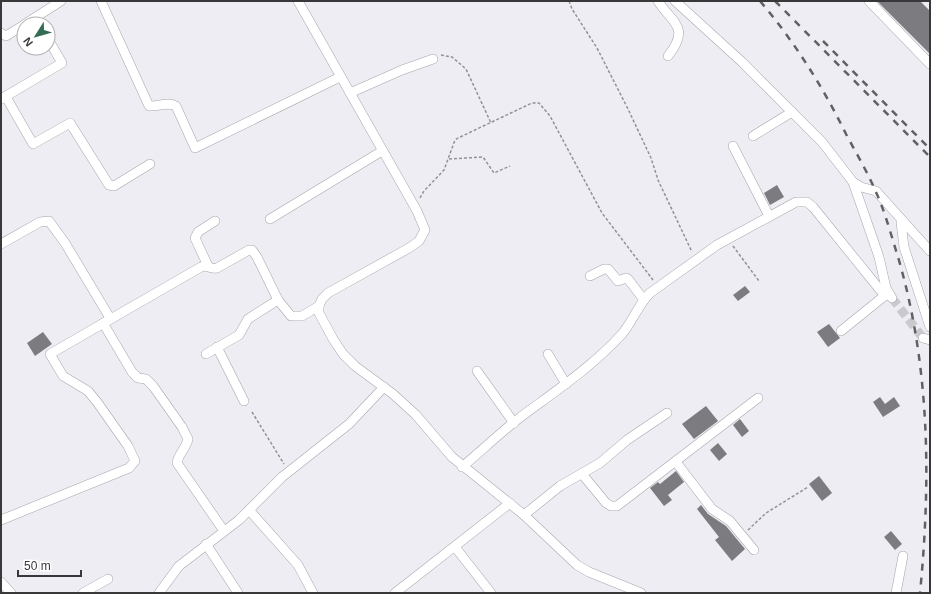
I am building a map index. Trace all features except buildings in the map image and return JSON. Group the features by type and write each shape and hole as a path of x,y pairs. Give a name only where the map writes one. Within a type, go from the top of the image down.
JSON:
{"street":[{"path":"44,16 61,1"},
{"path":"100,1 149,106 169,104 176,106 195,148 340,77"},
{"path":"298,1 416,209 425,230 419,241 328,294 322,299 319,306 319,313 322,321 343,354 355,366 384,387 410,410 462,467 524,515 577,565 589,572 641,593"},
{"path":"658,1 672,17 678,32 677,43 668,56"},
{"path":"674,1 733,53 832,153 853,182 870,229 888,296"},
{"path":"869,1 930,64"},
{"path":"1,33 6,36 16,30"},
{"path":"56,52 62,63 3,98 34,144 70,123 109,185 114,186 150,164"},
{"path":"350,93 402,70 433,59"},
{"path":"753,136 792,112"},
{"path":"733,146 769,216"},
{"path":"270,219 382,151"},
{"path":"853,182 861,187 876,191 901,222 930,251"},
{"path":"462,467 514,423 566,384 622,334 644,300 658,286 695,259 728,238 796,202 807,202 823,217 888,296"},
{"path":"1,244 40,222 49,221 65,243 135,376 150,382 182,427 188,439 177,463 224,531"},
{"path":"208,266 195,238 198,232 215,221"},
{"path":"901,222 904,247 930,327"},
{"path":"1,520 133,465 135,461 134,455 97,402 82,387 63,376 50,354 193,271 203,266 208,266 214,269 217,268 244,252 252,250 285,311 291,316 297,317 302,316 319,306"},
{"path":"590,276 601,270 608,269 618,281 626,278 628,279 644,300"},
{"path":"841,331 888,296"},
{"path":"206,354 239,335 248,318 278,300"},
{"path":"217,347 244,402"},
{"path":"548,354 566,384"},
{"path":"477,371 514,423"},
{"path":"159,593 179,566 224,531 249,510 269,489 349,424 384,387"},
{"path":"582,474 606,503 611,506 617,506 758,398"},
{"path":"524,515 560,486 600,463 627,440 667,413"},
{"path":"676,462 712,509 727,518 754,550"},
{"path":"395,593 510,504"},
{"path":"249,510 298,565 313,593"},
{"path":"206,544 238,593"},
{"path":"454,547 491,593"},
{"path":"896,593 903,556"},
{"path":"83,593 108,579"},
{"path":"1,582 9,593"}],"path":[{"path":"569,1 572,9 602,58 628,109 651,158 658,180 695,259"},
{"path":"433,59 447,55 461,63 469,74 491,123"},
{"path":"416,209 424,191 438,177 449,159 455,140 532,103 540,103 579,167 605,217 658,286"},
{"path":"449,159 483,157 494,173 510,166"},
{"path":"728,238 759,281"},
{"path":"252,412 289,472"},
{"path":"742,535 766,513 808,486"}],"tunnel":[{"path":"892,298 923,338"}],"railway":[{"path":"760,1 796,48 818,82 837,116 879,198 898,257 909,298 916,340 922,381 925,424 926,508 920,593"},
{"path":"775,1 930,157"},
{"path":"823,41 930,149"}]}
